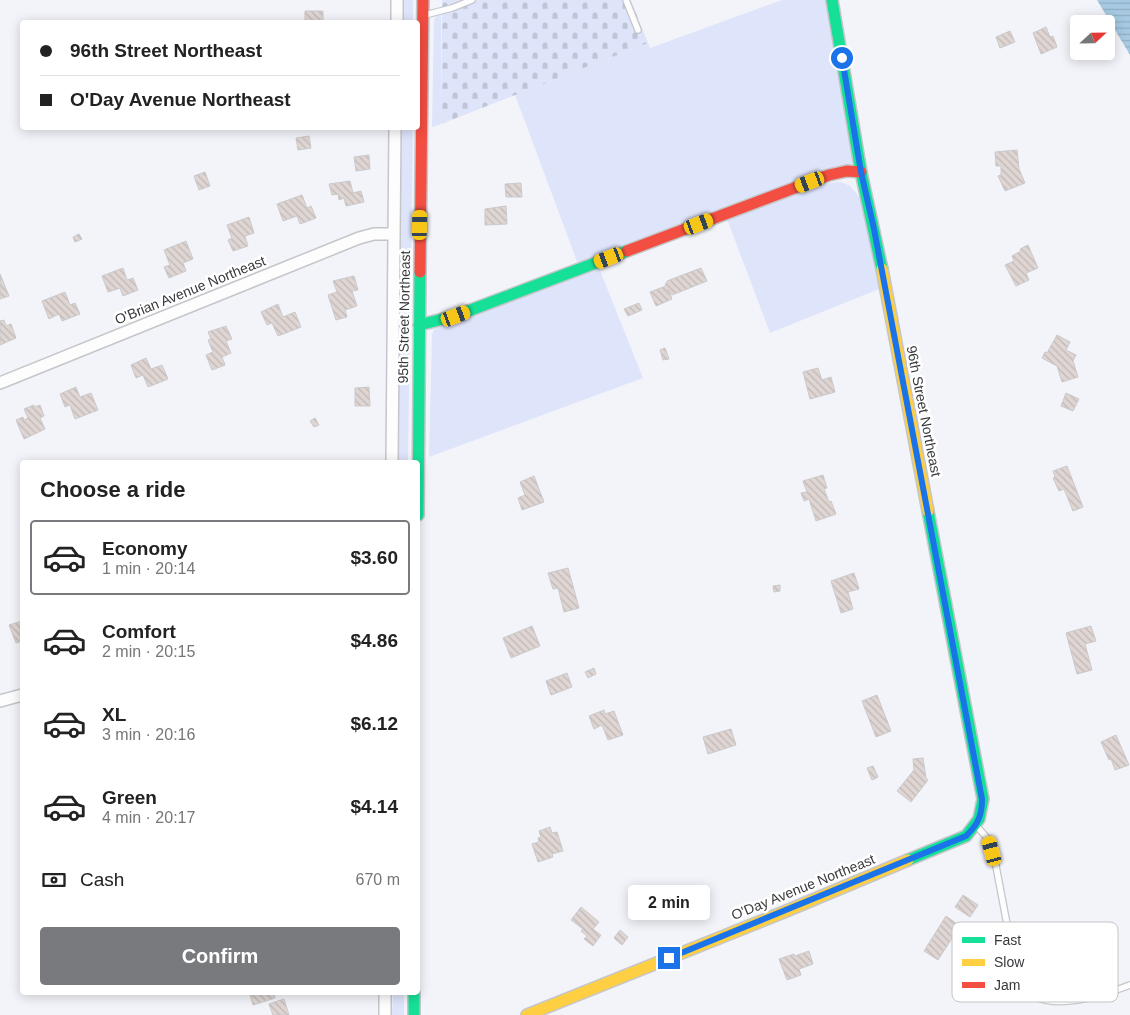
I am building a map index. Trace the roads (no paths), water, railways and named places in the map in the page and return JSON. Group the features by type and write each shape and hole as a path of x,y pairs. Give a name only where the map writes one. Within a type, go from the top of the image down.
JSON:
{"street":[{"path":"397,0 397,20"},
{"name":"95th Street Northeast","path":"418,460 423,0"},
{"name":"96th Street Northeast","path":"832,0 861,172 874,229 982,799 980,820 976,826"},
{"path":"392,460 395,130"},
{"path":"419,325 456,316 829,175 847,171 861,172"},
{"name":"O'Brian Avenue Northeast","path":"0,382 359,238 374,234 393,234"},
{"path":"0,701 20,696"},
{"name":"O'Day Avenue Northeast","path":"527,1015 886,870 966,836 976,826"},
{"path":"385,995 385,1015"},
{"path":"414,995 414,1015"}],"lane":[{"path":"423,15 452,8 472,0"},
{"path":"626,0 638,30"},
{"path":"976,826 990,841 1007,922"},
{"path":"1118,990 1130,985"},
{"path":"1071,1008 1086,1002"}]}
